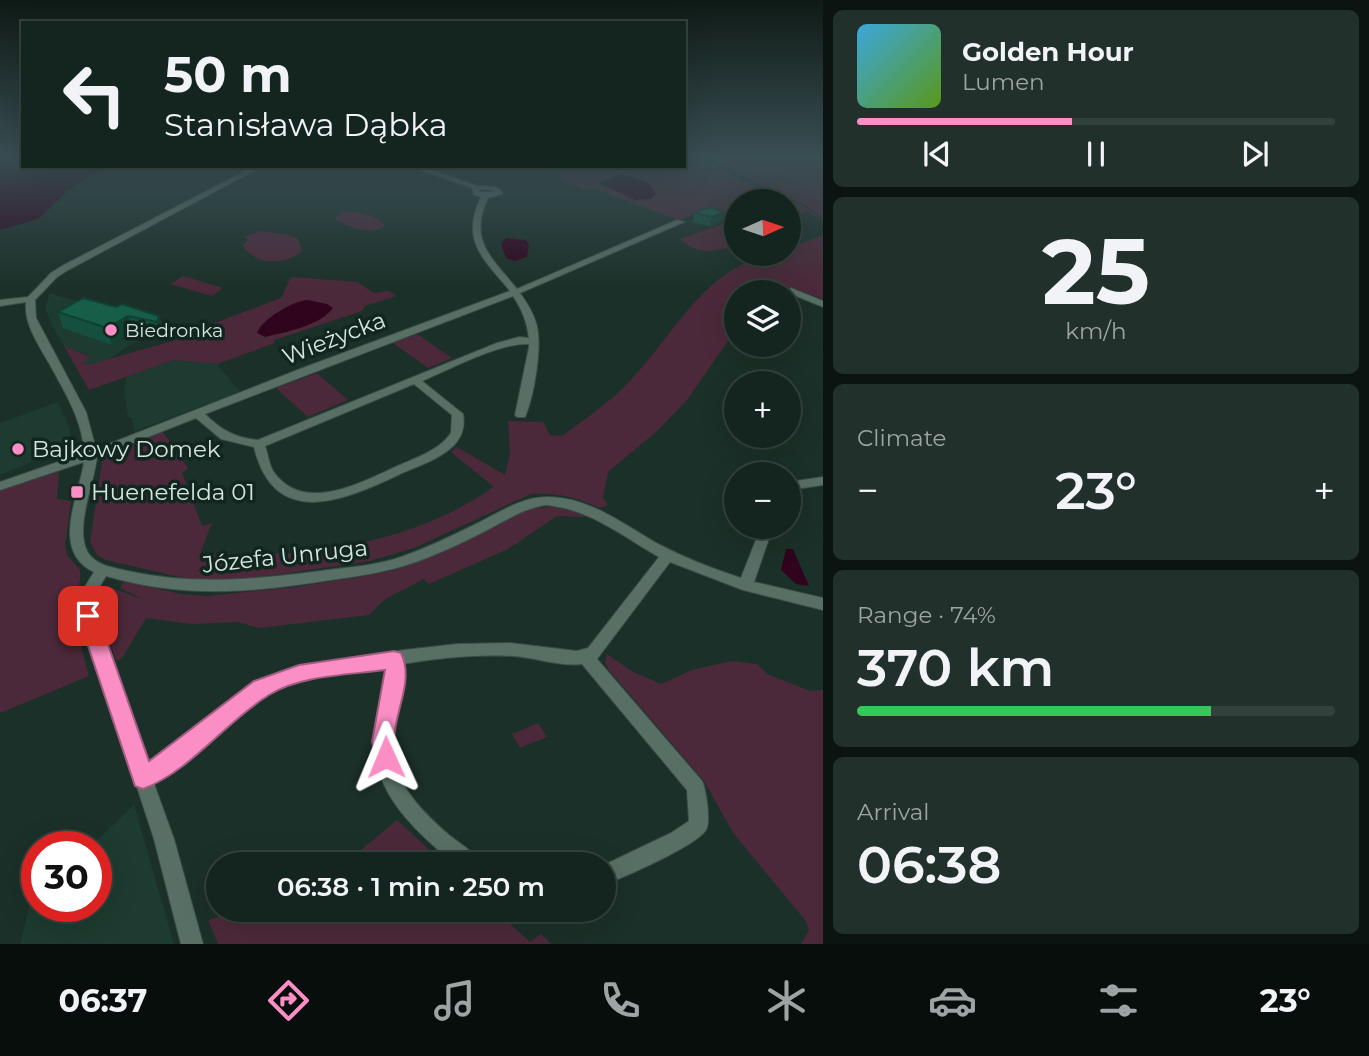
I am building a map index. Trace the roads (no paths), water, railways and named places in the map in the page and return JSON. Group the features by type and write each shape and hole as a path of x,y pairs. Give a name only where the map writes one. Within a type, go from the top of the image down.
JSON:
{"street":[{"path":"0,303 31,299 54,275 65,268 191,202"},
{"path":"482,202 475,214 475,235 531,319 534,341 521,415"},
{"name":"Wieżycka","path":"0,486 91,455 514,292 680,222"},
{"path":"801,295 823,304"},
{"path":"31,299 31,319 77,404 86,427 91,455 76,537 82,557 103,570 87,595 88,616 164,839 192,944"},
{"path":"198,413 220,437 234,442 259,444 500,345 519,340 534,341"},
{"path":"259,444 267,471 276,483 293,493 309,497 327,497 349,493 442,449 454,437 459,424 457,414 415,380"},
{"path":"801,484 823,481"},
{"name":"Józefa Unruga","path":"103,570 186,587 224,589 378,568 447,544 518,507 548,501 582,508 668,555"},
{"path":"746,585 763,539"},
{"path":"143,778 174,757 262,687 299,674 485,648 530,649 576,659 587,658 668,555 746,585 823,604"},
{"path":"587,658 696,787 699,825 678,840 616,869"},
{"path":"394,660 396,673 383,742 390,772 403,799 426,829 455,852"}],"place":[{"name":"Biedronka","path":"111,330"},
{"name":"Bajkowy Domek","path":"18,449"},
{"name":"Huenefelda 01","path":"77,492"}]}
